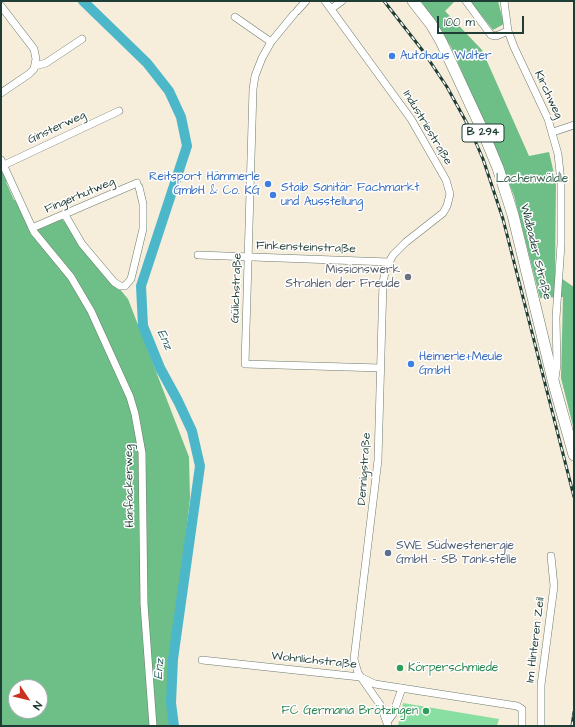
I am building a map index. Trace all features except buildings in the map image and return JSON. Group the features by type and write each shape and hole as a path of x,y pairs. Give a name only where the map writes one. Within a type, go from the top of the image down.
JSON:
{"main road":[{"name":"Wildbader Straße","path":"413,1 431,24 441,41 481,127 498,168 513,215 554,384 574,455"}],"street":[{"name":"Gülichstraße","path":"306,1 271,42 262,58 255,76 245,364 381,368"},
{"name":"Industriestraße","path":"325,1 411,119 431,153 449,190 449,202 443,213 406,242 389,262"},
{"path":"331,9 342,1"},
{"path":"466,1 491,35 496,36 508,31"},
{"name":"Kirchweg","path":"504,1 508,31 553,132 558,154 561,182 561,244 556,344 557,365 554,384"},
{"path":"1,6 34,49 36,59 35,66 29,74 1,93"},
{"path":"235,17 271,42"},
{"path":"35,66 46,63 82,39"},
{"name":"Ginsterweg","path":"2,162 119,111"},
{"path":"553,132 574,125"},
{"name":"Hanfackerweg","path":"2,162 32,228 71,277 84,297 108,345 130,397 135,414 142,453 144,604 153,726"},
{"name":"Fingerhutweg","path":"32,228 138,185 143,204 143,228 131,279 125,286 120,286 114,282 82,244 65,215"},
{"name":"Finkensteinstraße","path":"198,255 389,262"},
{"name":"Dennigstraße","path":"360,677 356,668 354,652 378,460 383,282 389,262"},
{"path":"546,352 556,344"},
{"name":"Im Hinteren Zeil","path":"541,726 541,685 554,586 551,556"},
{"name":"Wohnlichstraße","path":"202,660 360,677 375,684 517,706 522,709 522,726"},
{"path":"360,677 381,706 388,724"},
{"path":"388,724 402,688"}],"green space":[{"name":"Lachenwäldle","path":"421,1 455,1 445,11 482,50 529,156 549,152 556,182 555,274 574,287 574,430 561,378 563,297 540,298 514,196 496,150 451,47"},
{"path":"470,1 498,1 504,24 493,30"},
{"path":"1,165 10,182 6,182 14,200 18,201 31,229 44,227 62,219 128,299 189,457 190,498 171,663 169,701 172,726 1,726"},
{"name":"FC Germania Brötzingen","path":"403,703 499,719 497,726 398,726"}],"waterway":[{"name":"Enz","path":"83,1 147,63 169,91 181,117 187,146 141,286 143,326 160,368 192,431 200,466 173,659 171,703 174,726"}],"railway":[{"path":"384,1 423,51 447,87 469,127 483,159 503,219 574,497"},
{"path":"572,726 574,712"}],"place":[{"name":"Autohaus Walter","path":"392,56"},
{"name":"Reitsport Hämmerle GmbH & Co. KG","path":"268,184"},
{"name":"Staib Sanitär Fachmarkt und Ausstellung","path":"273,195"},
{"name":"Missionswerk Strahlen der Freude","path":"408,277"},
{"name":"Heimerle+Meule GmbH","path":"411,364"},
{"name":"SWE Südwestenergie GmbH - SB Tankstelle","path":"388,553"},
{"name":"Körperschmiede","path":"400,668"},
{"name":"FC Germania Brötzingen","path":"426,711"}]}
